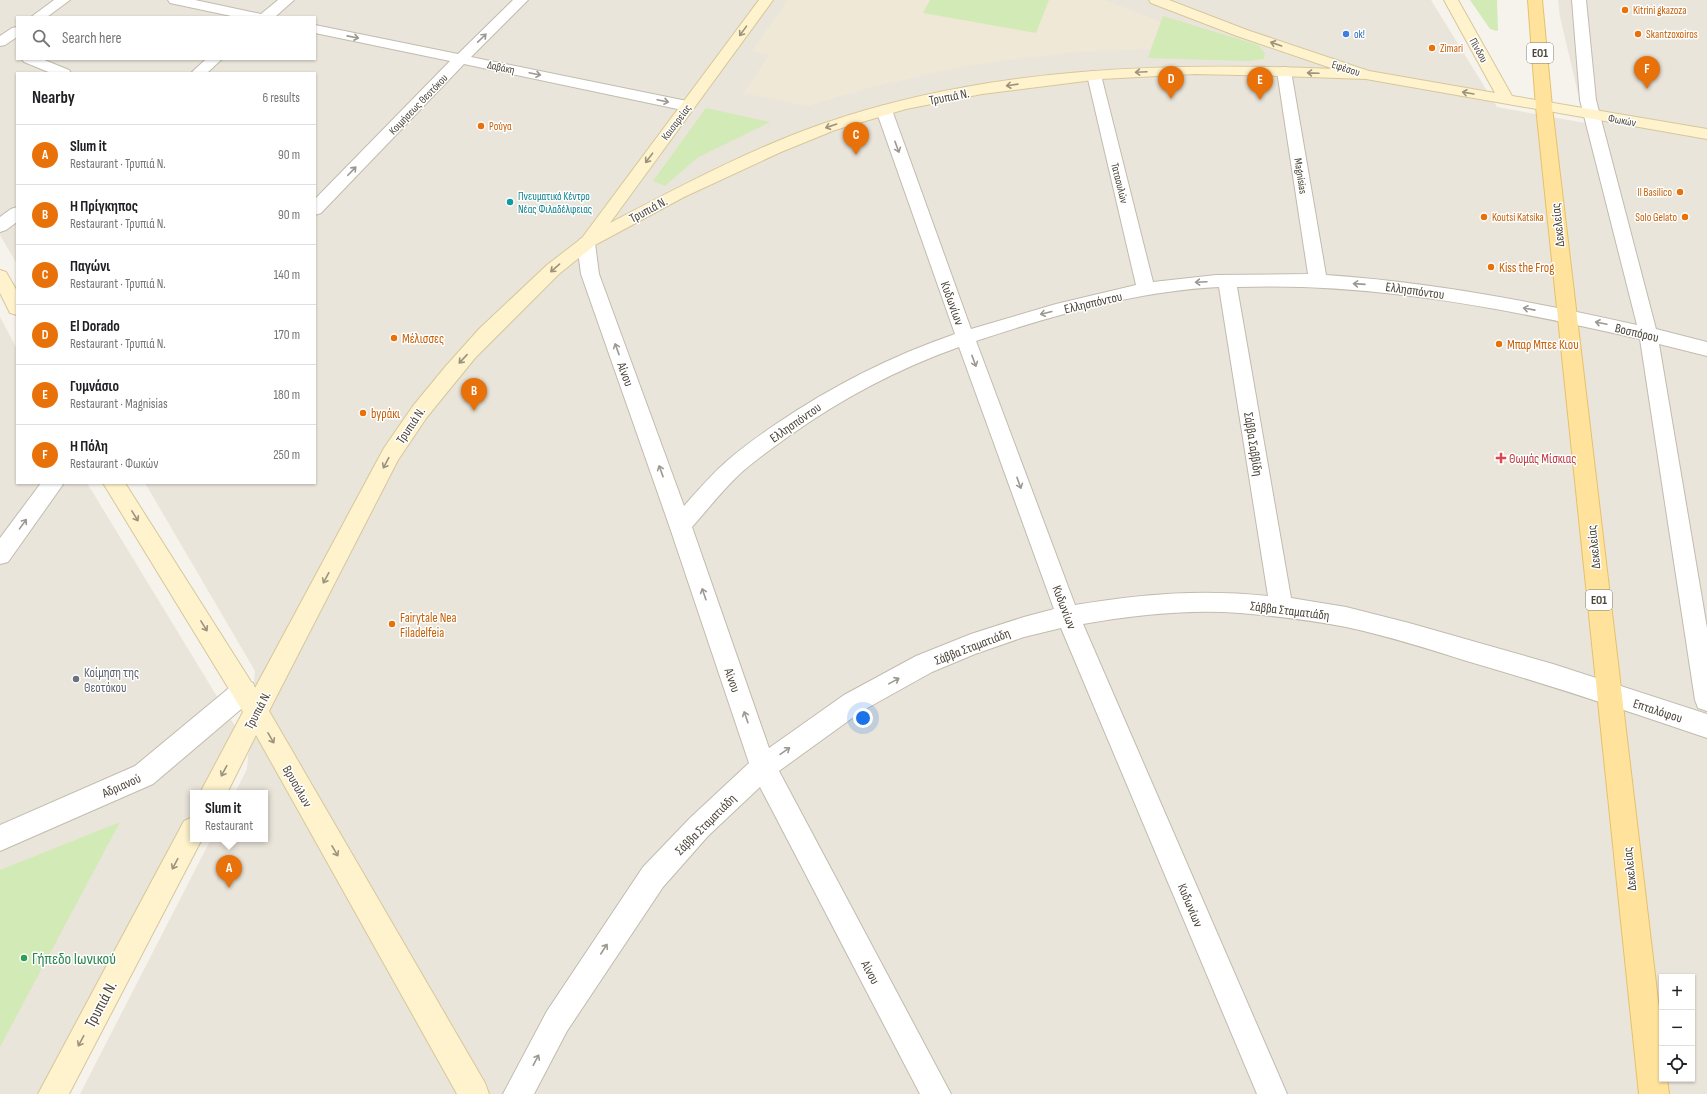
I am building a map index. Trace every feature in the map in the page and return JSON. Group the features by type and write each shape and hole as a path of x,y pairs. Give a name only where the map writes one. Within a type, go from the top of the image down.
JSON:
{"main road":[{"name":"Δεκελείας","path":"1535,0 1544,107 1654,1094"}],"street":[{"path":"39,16 63,0"},
{"path":"175,0 251,16"},
{"path":"267,16 287,0"},
{"name":"Κοιμήσεως Θεοτόκου","path":"316,208 462,58 521,0"},
{"name":"Καισαρείας","path":"586,243 766,0"},
{"name":"Εφέσου","path":"1156,0 1249,35 1366,74 1544,107"},
{"name":"Πίνδου","path":"1451,0 1507,100"},
{"path":"1579,0 1588,100 1648,333 1707,700"},
{"name":"Δαβάκη","path":"316,29 462,58 688,106"},
{"path":"0,42 16,32"},
{"path":"32,60 62,72"},
{"path":"199,72 214,60"},
{"name":"Τρυπιά Ν.","path":"214,790 250,702 391,454 411,422 452,370 489,330 555,268 586,243 662,201 750,158 830,126 884,110 935,98 983,89 1094,75 1141,72 1197,70 1366,74"},
{"name":"Magnisias","path":"1284,71 1318,280"},
{"name":"Ταταουλών","path":"1094,75 1146,290"},
{"name":"Φωκών","path":"1544,107 1705,135"},
{"name":"Κυδωνίων","path":"884,110 965,337 1068,616 1272,1094"},
{"path":"316,182 333,190"},
{"path":"0,226 16,214"},
{"name":"Αίνου","path":"586,243 590,274 680,525 764,767 936,1094"},
{"path":"0,276 16,306"},
{"name":"Ελλησπόντου","path":"680,525 729,472 799,418 849,388 902,361 965,337 1039,315 1146,290 1182,284 1227,281 1318,280 1389,286 1441,293 1567,316"},
{"name":"Σάββα Σαββίδη","path":"1227,281 1281,607"},
{"name":"Βοσπόρου","path":"1567,316 1648,333 1707,349"},
{"path":"0,555 52,484"},
{"name":"Βρυούλων","path":"115,484 250,702 474,1094"},
{"name":"Σάββα Σταματιάδη","path":"518,1094 556,1021 652,877 699,827 764,767 853,703 924,664 971,644 1024,627 1068,616 1124,607 1186,602 1239,603 1281,607 1346,617 1409,633 1553,675 1609,694"},
{"name":"Επταλόφου","path":"1609,694 1707,726"},
{"name":"Αδριανού","path":"0,838 144,775 250,702"},
{"name":"Τρυπιά Ν.","path":"53,1094 190,836"}],"shaded area":[{"path":"0,0 1431,0 1497,107 1585,123 1560,17 1558,0 1707,0 1707,1094 80,1094 209,842 268,842 268,790 236,790 247,769 255,671 146,484 316,484 316,72 16,72 16,262 0,235"},
{"path":"788,0 1104,0 1161,22 1150,49 1073,52 991,62 942,71 872,87 807,106 744,93 769,55 752,51"},
{"path":"0,317 16,347 16,484 88,484 238,731 207,790 190,790 190,821 43,1094 0,1094"}],"green space":[{"path":"930,0 1049,0 1036,33 923,13"},
{"path":"1470,0 1497,0 1497,31 1490,29"},
{"path":"1163,16 1258,45 1265,53 1264,59 1247,61 1148,58"},
{"path":"706,108 770,122 697,158 665,186 653,181"},
{"name":"Γήπεδο Ιωνικού","path":"120,822 0,1047 0,870"}],"place":[{"name":"Kitrini gkazoza","path":"1625,10"},
{"name":"ok!","path":"1346,34"},
{"name":"Skantzoxoiros","path":"1638,34"},
{"name":"Zimari","path":"1432,48"},
{"name":"Η Πόλη","path":"1647,89"},
{"name":"El Dorado","path":"1171,99"},
{"name":"Γυμνάσιο","path":"1260,100"},
{"name":"Ρούγα","path":"481,126"},
{"name":"Παγώνι","path":"856,155"},
{"name":"Il Basilico","path":"1680,192"},
{"name":"Πνευματικό Κέντρο Νέας Φιλαδέλφειας","path":"510,202"},
{"name":"Koutsi Katsika","path":"1484,217"},
{"name":"Solo Gelato","path":"1685,217"},
{"name":"Kiss the Frog","path":"1491,267"},
{"name":"Μέλισσες","path":"394,338"},
{"name":"Μπαρ Μπεε Κιου","path":"1499,344"},
{"name":"Η Πρίγκηπος","path":"474,411"},
{"name":"byράκι","path":"363,413"},
{"name":"Θωμάς Μίσκιας","path":"1501,458"},
{"name":"Fairytale Nea Filadelfeia","path":"392,624"},
{"name":"Κοίμηση της Θεοτόκου","path":"76,679"},
{"name":"Slum it","path":"229,888"},
{"name":"Γήπεδο Ιωνικού","path":"24,958"}]}
